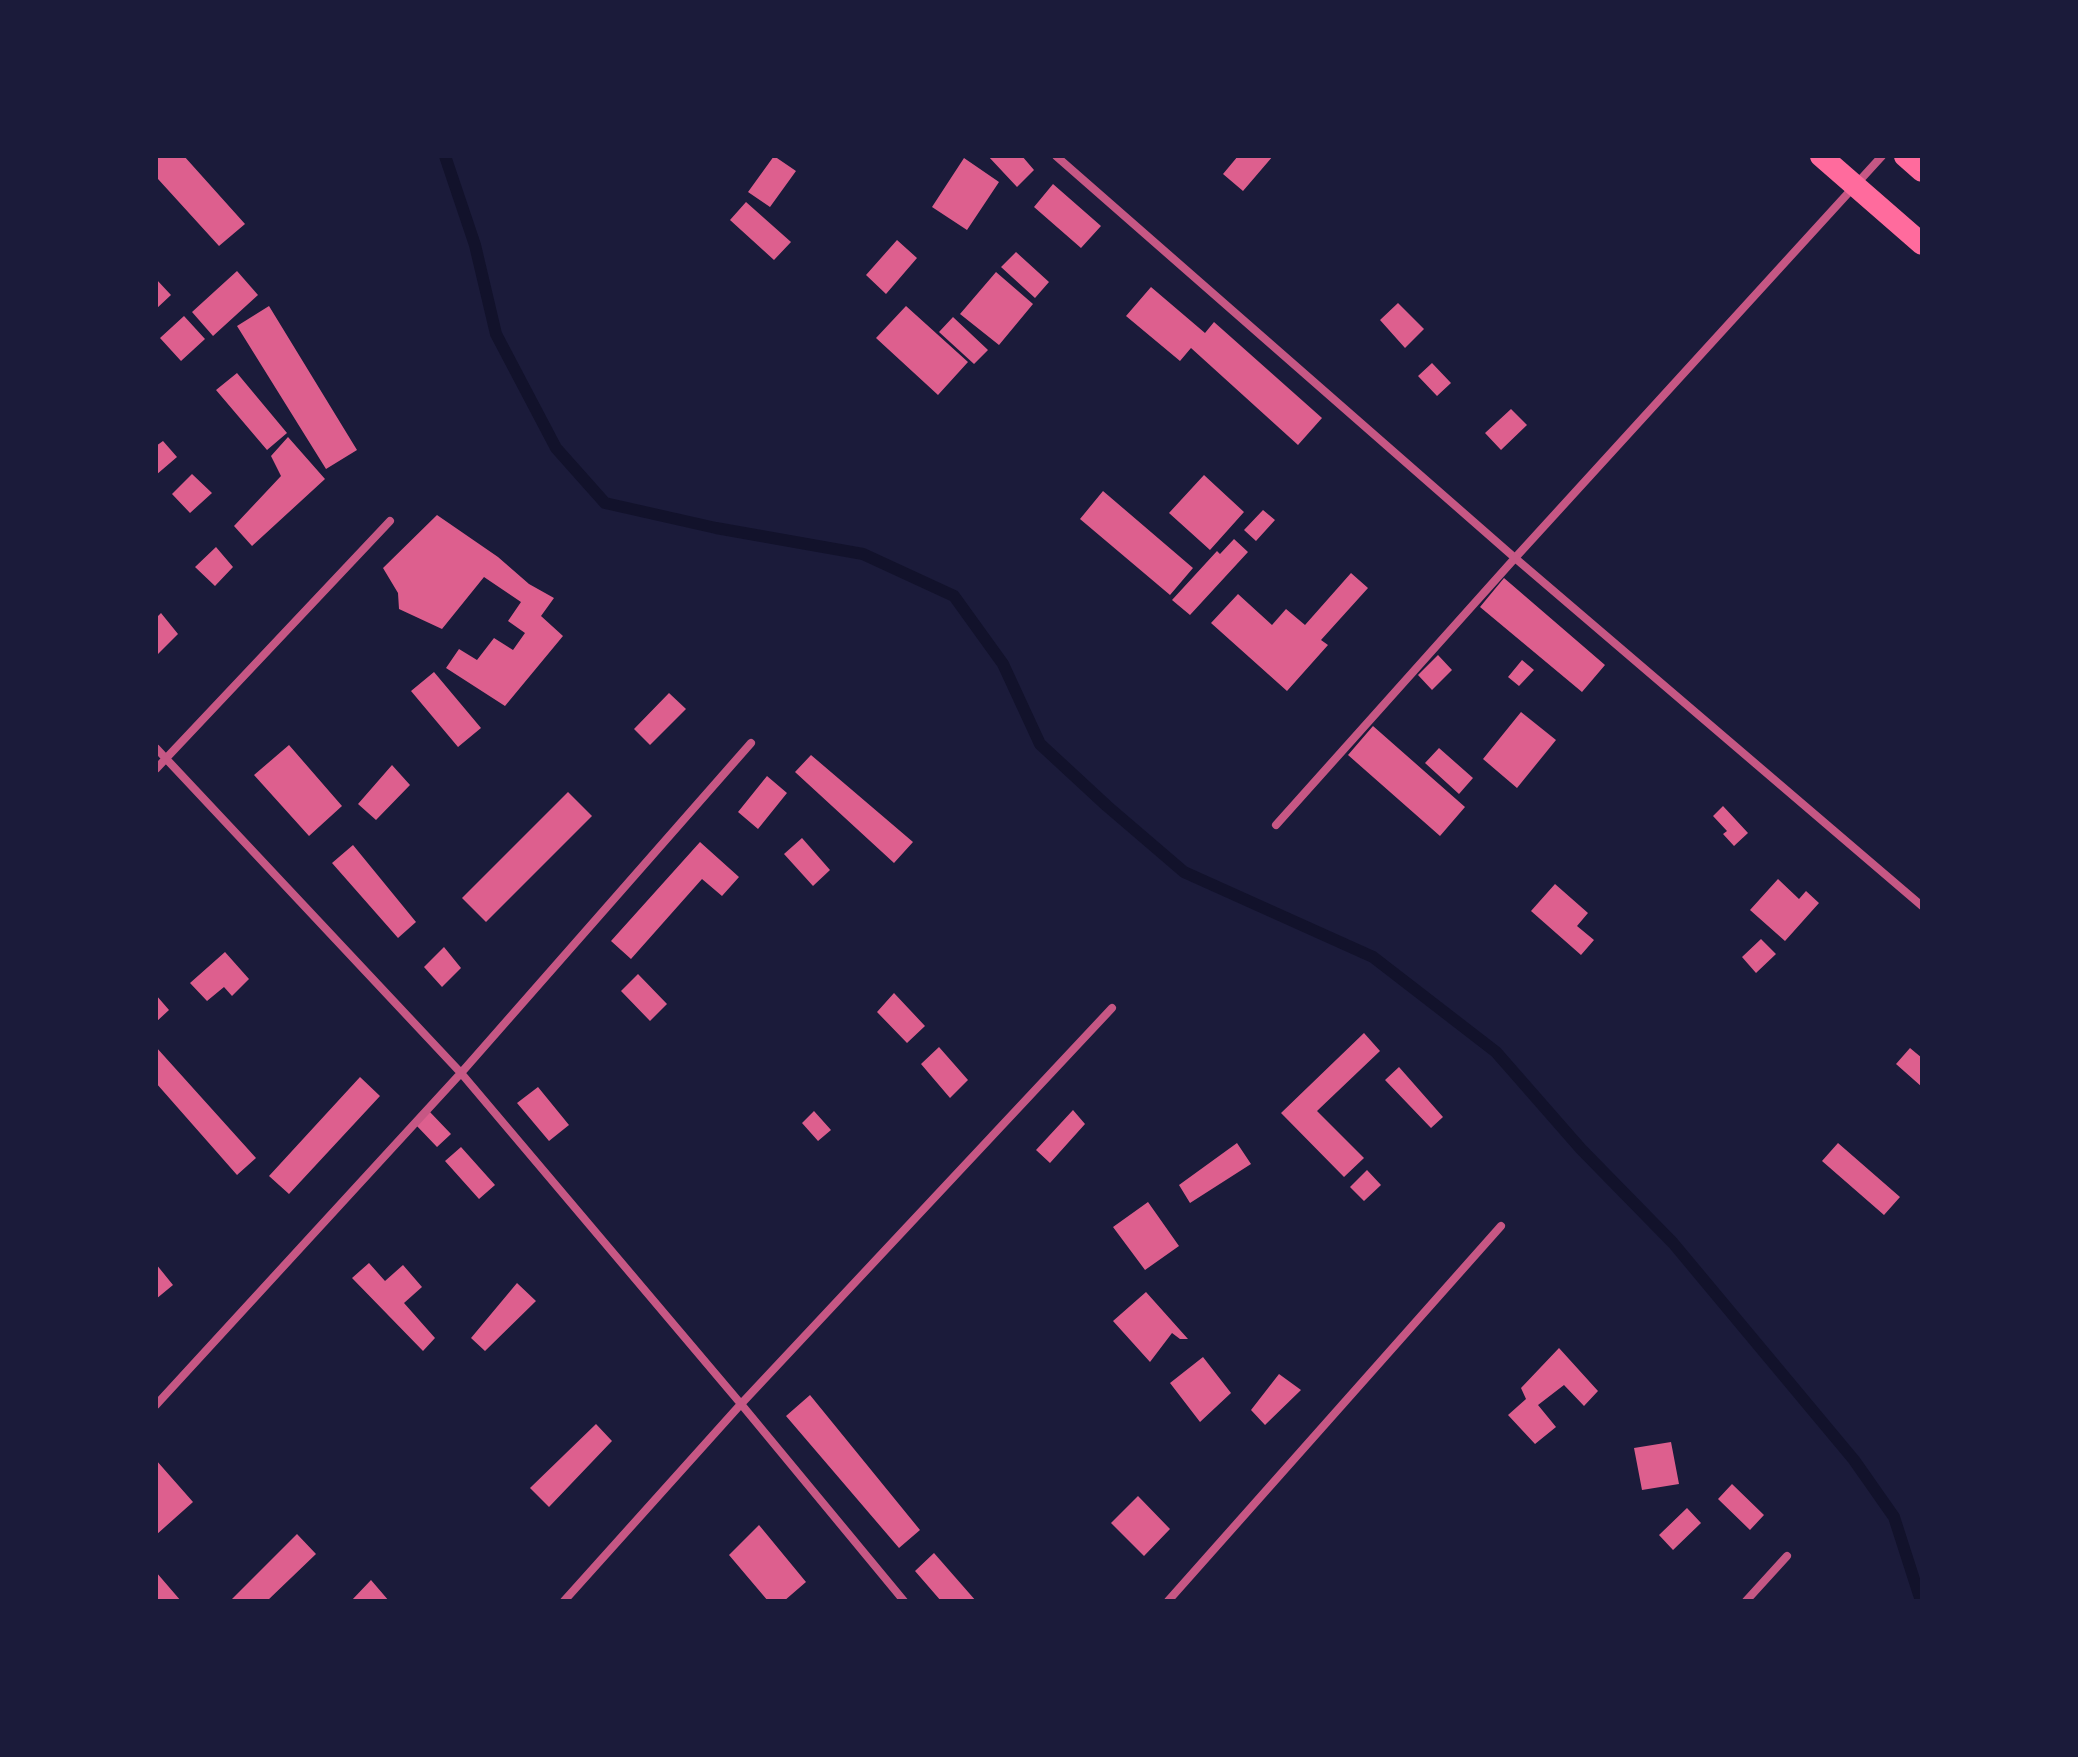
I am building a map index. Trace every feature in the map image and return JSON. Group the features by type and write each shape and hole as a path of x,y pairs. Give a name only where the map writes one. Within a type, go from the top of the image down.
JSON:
{"highway":[{"path":"1821,156 1922,244"},
{"path":"1905,156 1922,171"}],"street":[{"path":"1056,156 1515,558 1922,906"},
{"path":"1276,825 1882,156"},
{"path":"156,769 390,521"},
{"path":"156,1405 461,1073 751,743"},
{"path":"156,748 461,1073 904,1601"},
{"path":"564,1601 741,1404 1112,1008"},
{"path":"1168,1601 1501,1226"},
{"path":"1746,1601 1787,1556"}],"building":[{"path":"156,156 184,156 245,224 219,246 158,179 156,181"},
{"path":"774,156 796,171 770,207 748,192"},
{"path":"988,156 1022,156 1034,170 1017,187"},
{"path":"1238,156 1273,156 1243,191 1223,174"},
{"path":"964,158 999,182 967,230 932,207"},
{"path":"1053,184 1101,226 1081,248 1034,207"},
{"path":"746,202 791,242 774,260 730,220"},
{"path":"897,240 917,258 886,294 866,275"},
{"path":"1016,252 1049,282 1035,298 1001,267"},
{"path":"237,271 258,295 213,336 192,312"},
{"path":"996,272 1033,304 999,345 960,314"},
{"path":"156,279 171,295 156,309"},
{"path":"1151,287 1205,333 1214,322 1322,418 1298,445 1191,348 1180,361 1126,316"},
{"path":"1398,303 1424,329 1405,348 1380,320"},
{"path":"269,306 357,450 326,469 237,326"},
{"path":"906,306 968,362 938,395 876,338"},
{"path":"184,316 205,339 181,361 160,338"},
{"path":"953,317 988,350 974,364 939,332"},
{"path":"1432,363 1451,383 1437,396 1418,376"},
{"path":"237,373 287,433 267,450 216,390"},
{"path":"1511,409 1527,425 1501,450 1485,433"},
{"path":"288,437 325,479 252,546 234,526 281,476 271,456"},
{"path":"163,441 177,457 156,475 156,446"},
{"path":"192,474 212,493 190,513 172,494"},
{"path":"1204,475 1244,512 1210,550 1169,513"},
{"path":"1103,491 1193,568 1170,595 1080,519"},
{"path":"1263,510 1275,520 1256,541 1244,530"},
{"path":"437,515 498,557 529,584 554,598 541,616 563,636 505,706 446,668 459,649 477,660 494,638 513,650 525,633 508,621 521,602 484,577 442,629 399,609 398,593 383,568"},
{"path":"1234,539 1248,552 1190,615 1172,600 1217,551 1220,554"},
{"path":"216,547 233,567 215,586 195,567"},
{"path":"1351,573 1368,588 1321,640 1328,645 1287,691 1211,623 1238,594 1272,625 1286,609 1305,625"},
{"path":"1504,578 1605,665 1582,692 1480,607"},
{"path":"161,613 178,634 157,655 156,618"},
{"path":"1438,655 1452,670 1432,690 1418,675"},
{"path":"1522,660 1534,670 1519,686 1508,677"},
{"path":"434,672 481,728 458,747 411,691"},
{"path":"669,693 686,709 650,745 634,729"},
{"path":"1521,712 1556,740 1517,788 1483,759"},
{"path":"1373,726 1465,807 1440,836 1348,755"},
{"path":"289,745 342,806 309,836 254,775"},
{"path":"1439,748 1473,778 1459,794 1425,763"},
{"path":"811,755 913,842 894,863 795,772"},
{"path":"392,765 410,785 376,820 358,804"},
{"path":"767,776 787,793 758,829 738,812"},
{"path":"568,792 592,816 486,922 462,898"},
{"path":"1723,806 1748,833 1734,846 1723,834 1727,831 1713,816"},
{"path":"802,838 830,870 813,886 784,854"},
{"path":"700,842 739,877 722,896 702,879 631,959 611,941"},
{"path":"353,845 416,922 398,938 332,863"},
{"path":"1778,879 1799,899 1806,891 1819,903 1785,941 1750,910"},
{"path":"1555,884 1588,913 1577,926 1594,940 1581,955 1531,911"},
{"path":"1761,939 1776,954 1756,973 1742,957"},
{"path":"444,947 461,968 442,987 424,967"},
{"path":"225,952 249,979 232,996 224,987 207,1001 190,983"},
{"path":"638,974 667,1004 650,1021 621,991"},
{"path":"894,993 925,1026 907,1043 877,1012"},
{"path":"156,995 169,1010 156,1022"},
{"path":"1364,1033 1380,1051 1317,1111 1364,1158 1344,1177 1281,1113"},
{"path":"156,1047 256,1158 237,1175 156,1083"},
{"path":"939,1047 968,1080 950,1098 921,1064"},
{"path":"1910,1048 1922,1058 1922,1087 1896,1064"},
{"path":"1399,1067 1443,1117 1431,1128 1385,1080"},
{"path":"360,1077 380,1096 289,1194 269,1176"},
{"path":"538,1087 569,1125 549,1141 517,1103"},
{"path":"1073,1110 1085,1124 1050,1163 1036,1150"},
{"path":"429,1111 451,1134 437,1147 415,1124"},
{"path":"814,1111 831,1130 818,1141 802,1123"},
{"path":"1237,1143 1251,1164 1190,1203 1179,1185"},
{"path":"1838,1143 1900,1197 1884,1215 1822,1161"},
{"path":"461,1147 495,1185 479,1199 445,1161"},
{"path":"1367,1170 1381,1185 1364,1201 1350,1187"},
{"path":"1148,1202 1179,1246 1145,1270 1113,1227"},
{"path":"369,1263 385,1281 403,1265 422,1287 404,1303 435,1338 423,1351 352,1278"},
{"path":"156,1264 173,1285 156,1299"},
{"path":"517,1283 536,1301 485,1351 471,1338"},
{"path":"1146,1292 1188,1339 1180,1339 1172,1333 1150,1362 1113,1321"},
{"path":"1559,1348 1598,1391 1584,1406 1564,1385 1538,1405 1556,1427 1535,1444 1508,1415 1526,1399 1521,1388"},
{"path":"1203,1357 1231,1393 1200,1422 1170,1383"},
{"path":"1279,1374 1301,1390 1265,1425 1251,1410"},
{"path":"810,1395 920,1530 899,1548 786,1416"},
{"path":"596,1424 612,1441 549,1507 530,1488"},
{"path":"1671,1442 1679,1484 1642,1490 1634,1448"},
{"path":"156,1460 193,1502 156,1535"},
{"path":"1732,1484 1764,1515 1750,1530 1718,1499"},
{"path":"1138,1496 1170,1529 1144,1556 1111,1523"},
{"path":"1687,1508 1701,1523 1673,1550 1659,1535"},
{"path":"759,1525 806,1582 784,1601 768,1601 729,1555"},
{"path":"297,1534 316,1554 267,1601 230,1601"},
{"path":"934,1553 976,1601 941,1601 915,1571"},
{"path":"156,1572 181,1601 156,1601"},
{"path":"371,1580 389,1601 351,1601"}],"waterway":[{"path":"445,156 475,245 496,334 556,448 605,503 716,528 863,554 954,596 1003,664 1040,744 1184,872 1373,957 1496,1052 1581,1149 1673,1243 1854,1460 1894,1517 1921,1601"}]}
